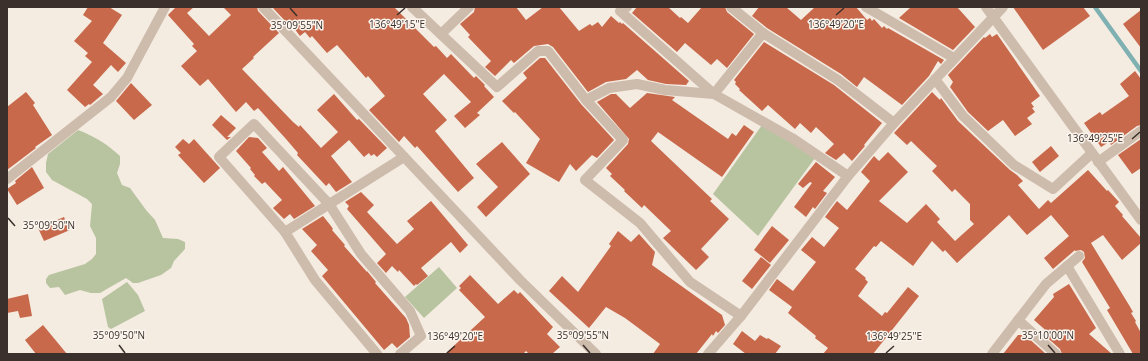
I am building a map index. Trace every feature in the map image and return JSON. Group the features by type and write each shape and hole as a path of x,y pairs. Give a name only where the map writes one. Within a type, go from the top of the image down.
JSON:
{"street":[{"path":"7,179 111,97 127,78 165,7"},
{"path":"263,7 520,280 596,354"},
{"path":"412,7 497,88 538,51 548,51 586,100 623,140 585,180 640,223 690,282 741,316"},
{"path":"441,34 469,7"},
{"path":"627,7 620,11 714,94 792,138 848,176"},
{"path":"731,7 763,34 838,80 894,123"},
{"path":"866,7 954,58"},
{"path":"986,7 1141,220"},
{"path":"708,354 741,316 848,176 934,79 1003,7"},
{"path":"714,94 763,34"},
{"path":"934,79 963,116 1014,165 1053,189 1092,153"},
{"path":"586,100 609,88 637,84 665,90 714,94"},
{"path":"377,354 315,280 284,232 220,157 254,124 329,204 361,254 410,312 421,336 400,354"},
{"path":"1098,162 1141,131"},
{"path":"284,232 404,157"},
{"path":"992,354 1046,284 1079,256"},
{"path":"1067,266 1120,354"},
{"path":"1018,320 1056,354"}],"green space":[{"path":"762,125 815,158 758,236 713,194"},
{"path":"78,130 100,141 120,156 120,164 117,173 122,185 130,188 155,220 163,238 178,239 185,242 185,249 174,261 171,268 161,275 138,283 133,283 126,278 100,293 91,293 80,290 65,295 59,287 50,288 46,283 46,279 49,275 85,264 96,254 96,238 90,226 92,204 87,199 52,180 46,172 48,154"},
{"path":"439,267 457,288 424,318 405,297"},
{"path":"127,282 138,295 145,311 111,329 108,327 102,299"}],"building":[{"path":"88,7 109,7 122,15 103,43 126,63 118,72 111,65 93,85 103,94 90,105 89,104 85,107 67,90 92,62 85,56 88,53 74,41 92,21 83,15"},
{"path":"176,7 194,7 187,13 209,36 231,15 223,7 257,7 258,11 279,33 242,69 293,122 299,127 300,125 321,148 338,132 317,110 334,94 357,120 359,119 387,148 377,157 374,154 371,156 369,153 364,157 349,140 331,156 352,182 336,192 329,183 326,186 297,155 298,153 258,108 254,111 246,102 236,112 208,79 200,86 181,66 197,51 192,46 194,44 168,15"},
{"path":"272,7 394,7 447,58 451,54 474,78 476,76 485,85 484,86 494,97 477,113 480,115 465,128 454,116 471,102 444,74 423,94 447,120 435,131 474,178 458,192 417,146 415,148 404,136 399,142 369,110 385,96 368,76 366,78 337,45 327,53 312,36 310,38 305,32 300,36 290,23 288,24"},
{"path":"475,7 516,7 526,20 543,7 559,7 579,31 590,24 592,26 598,22 602,27 611,16 619,23 623,23 689,81 686,85 666,84 648,80 637,70 626,79 606,82 588,92 553,47 548,44 534,46 514,63 511,60 495,76 485,67 491,61 468,37 470,35 460,24 474,12"},
{"path":"637,7 668,7 688,23 702,7 725,7 727,12 754,34 727,68 717,59 711,65 685,43 677,52 632,13"},
{"path":"759,7 786,7 801,20 815,7 856,7 867,20 870,18 872,21 874,19 882,28 884,26 887,29 888,28 944,60 941,64 938,61 929,76 902,105 864,77 857,87 841,74 767,28 752,16"},
{"path":"911,7 957,7 975,27 953,50 899,18"},
{"path":"1013,7 1083,7 1090,16 1043,50"},
{"path":"1141,10 1141,48 1123,24"},
{"path":"990,34 992,37 997,34 1040,96 1031,103 1035,112 1027,118 1032,124 1015,136 1003,120 988,131 968,112 950,87 953,82 948,75 984,37 985,38"},
{"path":"764,42 834,85 882,123 852,161 844,153 836,160 825,153 834,144 816,127 811,133 800,123 795,129 768,105 762,111 739,90 740,89 735,84 736,82 734,80"},
{"path":"540,58 545,58 581,104 614,140 597,158 592,155 576,171 570,164 559,182 526,163 540,139 515,112 514,113 502,101 527,78 523,73"},
{"path":"1135,71 1141,79 1141,125 1137,126 1111,145 1109,142 1101,147 1084,123 1100,112 1102,115 1129,96 1120,84"},
{"path":"131,83 152,105 134,120 116,101"},
{"path":"26,92 35,103 33,105 52,135 7,170 7,107"},
{"path":"932,92 940,100 941,98 958,121 1023,181 1018,185 1039,209 1048,200 1051,203 1088,170 1119,202 1115,206 1141,238 1141,243 1122,260 1103,235 1091,243 1133,312 1131,313 1141,333 1141,354 1133,354 1107,310 1110,308 1082,262 1085,258 1084,252 1081,250 1075,250 1053,269 1044,258 1069,236 1051,215 1027,235 1009,215 957,263 945,250 943,252 932,241 913,266 881,241 876,247 874,246 855,269 866,278 865,279 868,282 858,296 882,316 885,312 887,313 908,287 919,296 873,354 823,354 828,348 788,313 792,307 769,290 777,279 793,291 816,262 801,250 812,237 824,247 839,228 825,217 837,201 847,210 870,181 861,172 874,156 879,161 888,152 908,172 879,201 907,223 926,204 940,219 937,222 955,241 974,224 970,220 970,204 955,189 952,192 932,171 937,166 911,141 907,145 894,133"},
{"path":"647,93 675,97 672,100 728,139 732,133 736,136 744,125 754,132 722,177 658,132 651,141 712,199 710,201 729,219 701,249 709,257 696,270 663,238 671,231 644,205 642,208 624,191 625,190 610,176 612,174 606,168 628,144 629,139 597,102 611,94 616,94 630,108"},
{"path":"221,115 236,128 227,137 231,137 227,140 212,125"},
{"path":"249,137 258,138 267,148 262,152 279,171 283,167 315,206 294,219 290,214 284,219 273,208 282,200 265,182 262,184 254,176 255,175 250,169 251,168 236,151"},
{"path":"183,139 189,144 194,139 220,168 204,183 178,155 181,153 175,147"},
{"path":"1141,139 1141,168 1132,174 1118,155"},
{"path":"502,142 530,174 486,217 477,207 498,187 476,164"},
{"path":"1051,146 1059,156 1040,172 1032,162"},
{"path":"816,162 835,177 823,191 827,193 815,209 813,207 806,217 794,207 812,183 810,182 803,188 798,184"},
{"path":"32,167 44,188 17,205 7,189 16,183 15,181"},
{"path":"361,192 374,205 367,212 397,244 414,229 407,221 431,201 468,245 460,253 451,242 421,268 428,276 417,285 416,284 414,286 399,270 398,272 392,266 386,273 377,263 386,254 347,209 349,206 345,202"},
{"path":"323,216 333,229 332,230 345,245 344,246 406,318 409,325 410,337 397,348 392,343 384,350 322,276 328,270 311,251 317,245 302,229"},
{"path":"64,217 70,230 44,241 38,228"},
{"path":"772,226 789,240 770,263 754,250"},
{"path":"618,231 631,242 639,234 655,252 652,265 722,315 725,325 718,333 716,331 713,336 712,334 696,354 653,354 660,344 625,318 606,307 589,328 549,291 562,276 578,292 611,246 609,244"},
{"path":"761,257 771,265 752,289 742,281"},
{"path":"470,275 498,304 514,290 518,294 520,292 553,327 547,334 560,347 552,354 529,354 526,351 523,354 445,354 485,317 459,290 461,288 459,286"},
{"path":"1069,284 1096,328 1089,334 1112,354 1062,354 1060,349 1043,334 1050,334 1034,320 1054,297 1053,294"},
{"path":"28,294 32,316 20,318 18,311 7,313 7,299"},
{"path":"43,325 67,354 36,354 25,340"},
{"path":"742,331 755,341 760,335 781,346 775,354 746,354 733,344"},
{"path":"1018,335 1025,335 1046,354 1003,354"}],"waterway":[{"path":"1095,7 1141,71"}]}
